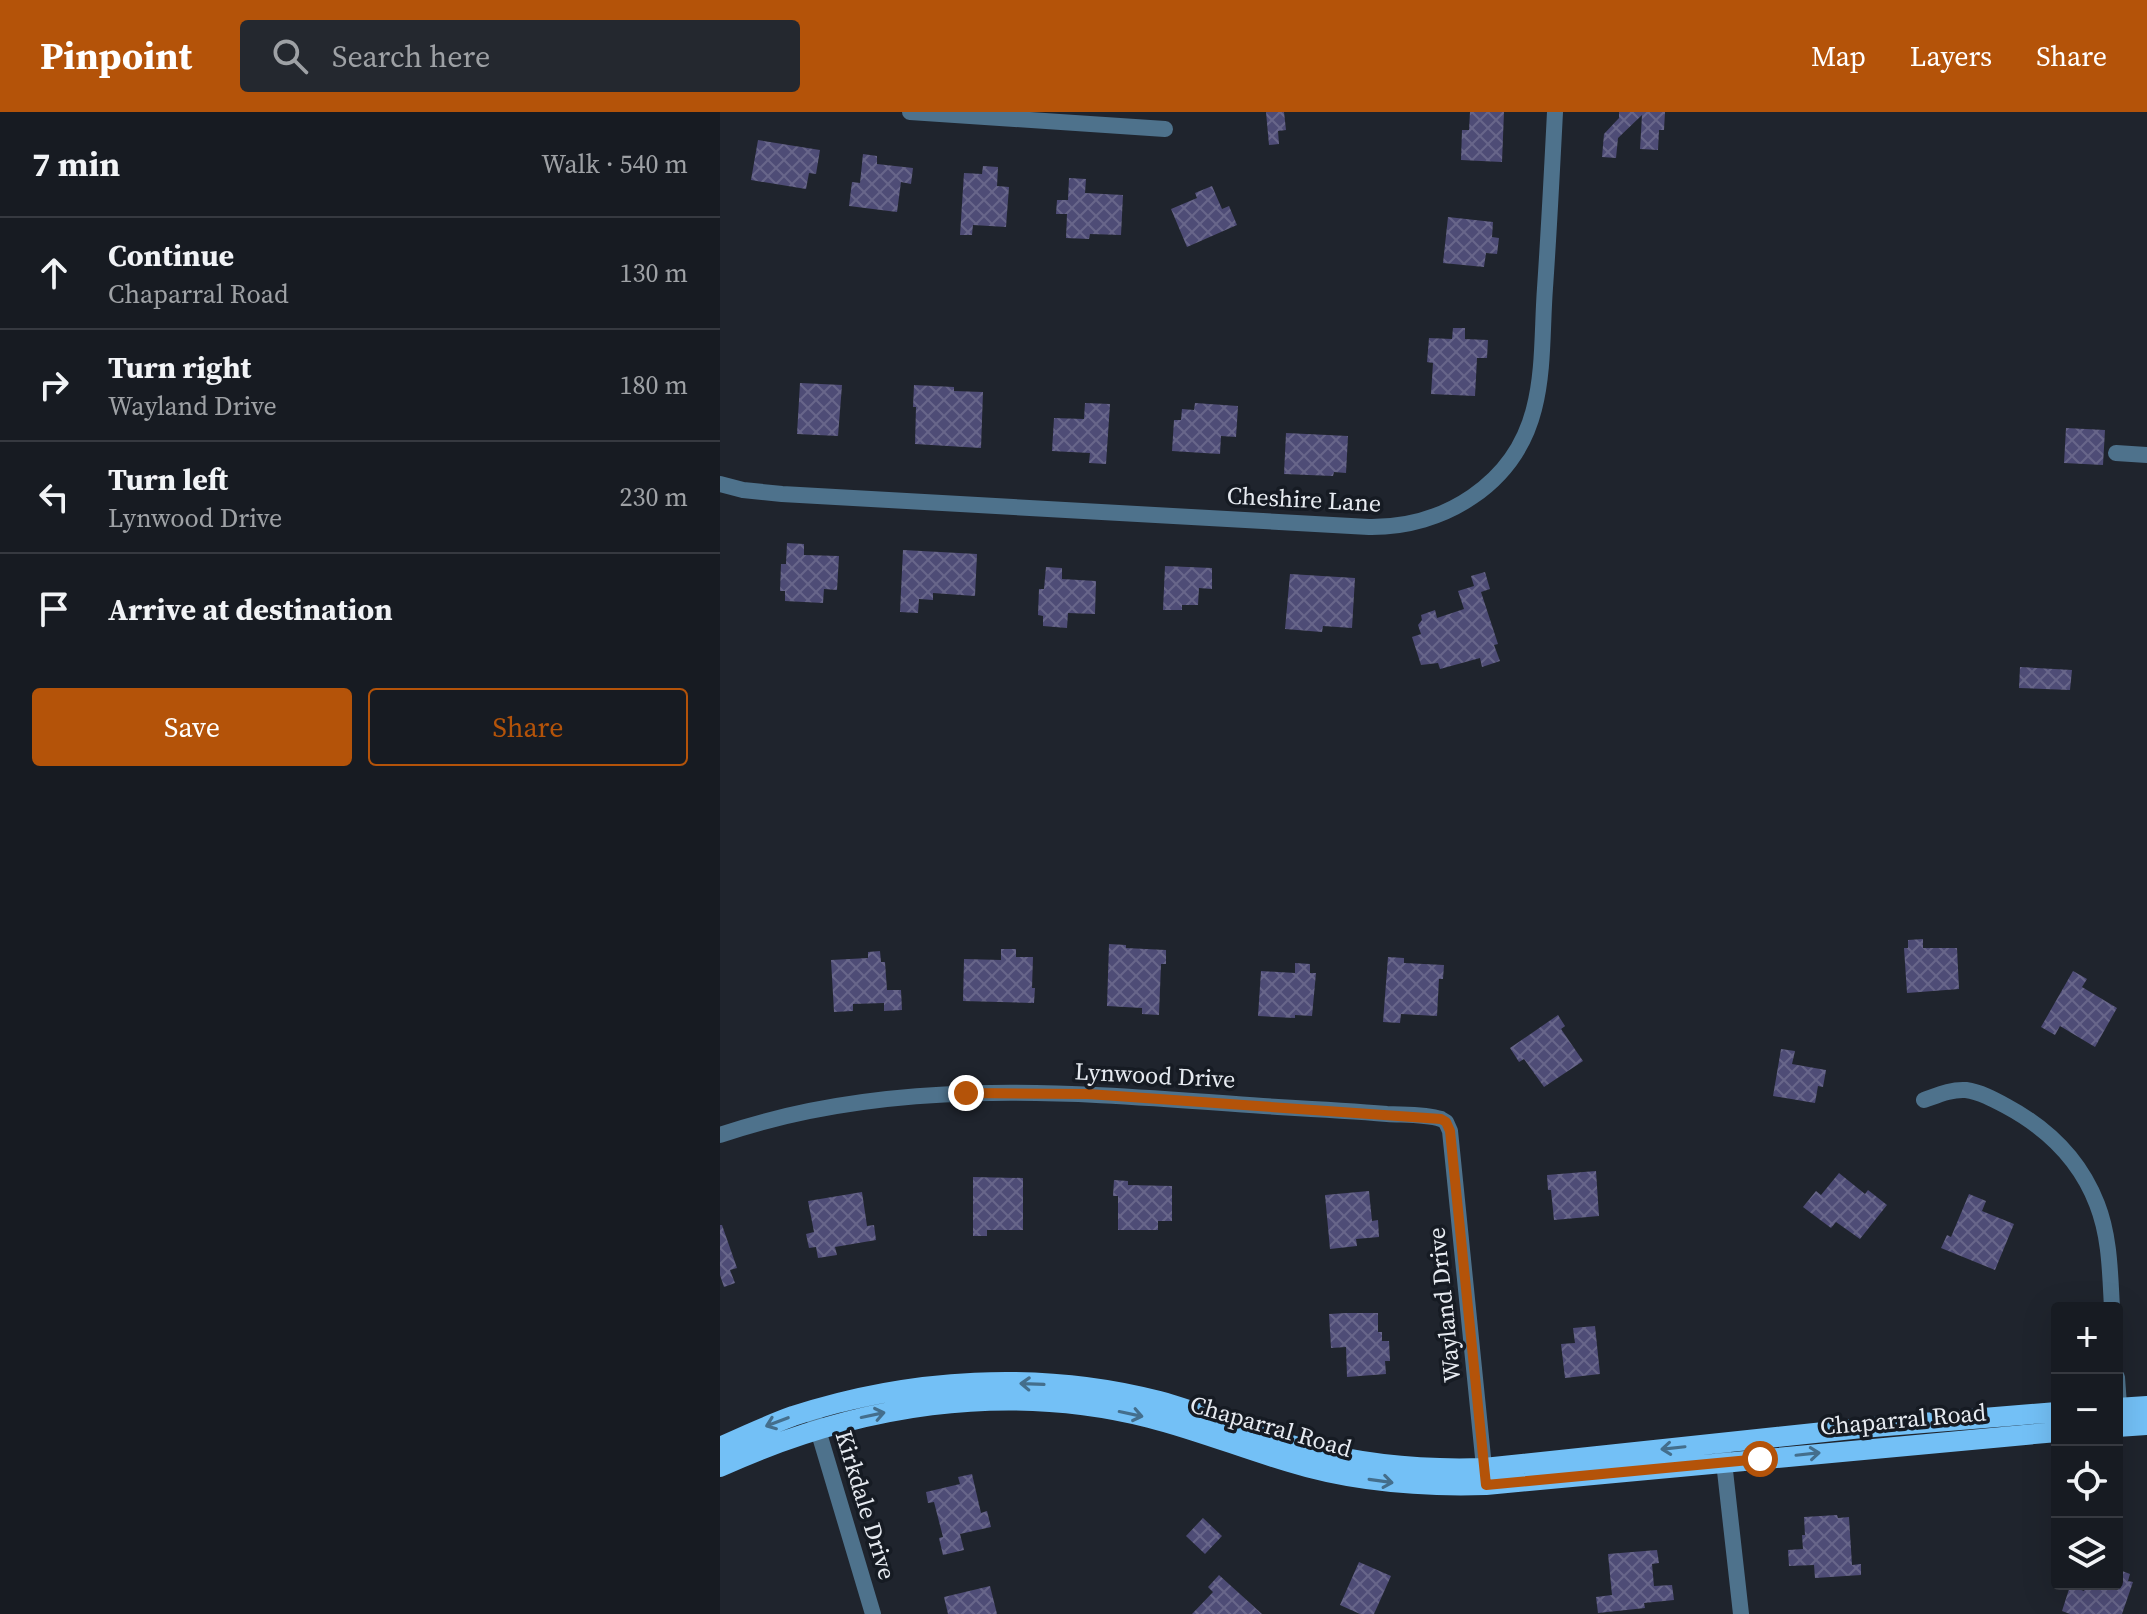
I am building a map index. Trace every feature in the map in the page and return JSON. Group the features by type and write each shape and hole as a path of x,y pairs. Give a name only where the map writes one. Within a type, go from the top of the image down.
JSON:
{"main road":[{"name":"Chaparral Road","path":"720,1447 770,1425 937,1404 996,1400 1055,1403 1147,1417 1291,1463 1409,1485 1723,1453 2051,1413"},
{"path":"2123,1415 2147,1406"},
{"path":"2123,1418 2147,1425"},
{"name":"Chaparral Road","path":"720,1467 780,1441 815,1420"},
{"name":"Chaparral Road","path":"1723,1453 2051,1432"}],"street":[{"path":"910,112 1165,129"},
{"name":"Cheshire Lane","path":"720,484 782,494 1369,527 1404,526 1441,515 1482,491 1500,473 1518,447 1534,409 1541,348 1555,112"},
{"path":"2116,453 2147,455"},
{"path":"1924,1100 1950,1090 1978,1093 2022,1115 2060,1145 2090,1187 2099,1207 2109,1251 2112,1302"},
{"name":"Lynwood Drive","path":"720,1135 828,1108 909,1096 966,1093 1088,1094 1436,1117 1446,1122"},
{"name":"Wayland Drive","path":"1446,1122 1450,1131 1485,1476"},
{"name":"Kirkdale Drive","path":"815,1420 873,1614"},
{"path":"1723,1453 1741,1614"}],"building":[{"path":"1266,112 1284,112 1286,130 1278,131 1279,144 1269,145"},
{"path":"1470,112 1504,112 1502,162 1461,160 1462,130 1469,130"},
{"path":"1619,112 1665,112 1664,130 1659,130 1658,150 1640,149 1642,115 1618,138 1616,158 1602,157 1604,134 1619,118"},
{"path":"758,140 820,150 816,174 809,173 806,189 751,180"},
{"path":"863,154 877,156 877,164 913,168 911,184 901,182 897,212 849,206 852,182 860,183"},
{"path":"983,166 998,167 997,186 1009,187 1006,227 973,225 972,235 960,235 964,173 982,174"},
{"path":"1069,178 1086,179 1085,193 1123,195 1121,235 1090,234 1089,239 1066,238 1067,214 1056,214 1057,200 1068,200"},
{"path":"1212,186 1222,209 1229,206 1237,225 1187,247 1171,209 1197,198 1195,193"},
{"path":"1448,217 1493,222 1492,237 1499,238 1497,254 1486,253 1484,267 1443,263"},
{"path":"1453,328 1465,328 1465,339 1488,340 1487,358 1477,358 1475,396 1431,394 1433,363 1427,362 1429,338 1452,339"},
{"path":"800,383 842,385 838,436 797,434"},
{"path":"914,385 983,392 981,448 915,444"},
{"path":"1085,403 1110,404 1106,464 1089,463 1090,453 1052,451 1054,418 1084,419"},
{"path":"1195,403 1238,406 1236,437 1221,436 1220,454 1172,451 1174,420 1181,420 1182,409 1194,410"},
{"path":"2066,428 2105,430 2103,465 2064,463"},
{"path":"1286,433 1348,436 1346,473 1334,472 1333,476 1284,474"},
{"path":"787,543 804,544 804,555 839,556 837,590 824,589 823,603 785,601 785,591 780,591 781,564 786,564"},
{"path":"903,550 977,554 975,596 933,593 933,600 919,599 918,613 900,612"},
{"path":"1165,566 1212,568 1212,589 1199,588 1198,605 1182,605 1182,610 1163,610"},
{"path":"1046,567 1062,568 1062,579 1096,581 1095,614 1068,613 1067,628 1043,626 1043,616 1038,615 1039,589 1044,589"},
{"path":"1485,572 1490,589 1481,592 1498,644 1494,645 1500,661 1482,667 1480,658 1440,669 1438,663 1421,665 1412,637 1421,634 1418,625 1421,615 1435,610 1437,618 1464,609 1458,591 1474,586 1471,576"},
{"path":"1290,574 1355,578 1352,628 1323,626 1322,632 1285,629"},
{"path":"2020,667 2072,670 2070,690 2019,688"},
{"path":"1923,939 1923,948 1957,948 1959,989 1907,993 1904,948 1908,948 1908,940"},
{"path":"1109,944 1166,950 1166,964 1161,964 1159,1015 1142,1014 1142,1008 1107,1006"},
{"path":"1001,949 1016,949 1016,957 1033,957 1034,1003 963,1001 964,959 1001,960"},
{"path":"880,951 881,962 885,962 887,990 901,990 902,1010 884,1011 884,1003 853,1004 853,1011 834,1012 831,960 868,958 868,952"},
{"path":"1388,957 1404,958 1404,963 1444,965 1443,979 1439,979 1437,1016 1401,1014 1400,1023 1383,1022"},
{"path":"1295,963 1310,964 1310,973 1316,973 1312,1016 1258,1016 1261,971 1295,973"},
{"path":"2073,971 2087,979 2082,987 2117,1008 2095,1047 2060,1026 2055,1035 2041,1027"},
{"path":"1558,1015 1565,1026 1561,1029 1583,1061 1544,1087 1524,1059 1519,1062 1510,1048"},
{"path":"1781,1049 1795,1051 1792,1064 1826,1070 1823,1087 1818,1086 1815,1103 1773,1096"},
{"path":"1596,1171 1599,1216 1554,1220 1547,1175"},
{"path":"1839,1173 1865,1194 1868,1190 1887,1205 1860,1239 1836,1222 1831,1228 1803,1207 1816,1191 1821,1195"},
{"path":"973,1177 1023,1178 1023,1230 987,1230 987,1236 973,1236"},
{"path":"1114,1180 1128,1181 1128,1185 1172,1186 1172,1221 1158,1221 1158,1230 1118,1230 1118,1196 1113,1196"},
{"path":"1369,1191 1372,1221 1378,1220 1379,1237 1356,1239 1357,1246 1330,1249 1325,1195"},
{"path":"862,1192 867,1226 874,1225 876,1240 835,1247 837,1255 818,1258 816,1247 809,1248 806,1234 814,1232 808,1201"},
{"path":"1969,1194 1986,1201 1982,1211 2014,1224 1995,1270 1941,1248 1947,1235 1951,1237"},
{"path":"720,1225 737,1268 730,1270 735,1283 724,1287 720,1275"},
{"path":"1378,1313 1378,1332 1382,1332 1382,1341 1389,1341 1390,1361 1385,1361 1386,1374 1347,1377 1346,1347 1331,1348 1329,1314"},
{"path":"1595,1326 1600,1374 1565,1378 1561,1344 1575,1343 1573,1328"},
{"path":"972,1474 981,1513 987,1511 991,1527 960,1534 964,1550 943,1555 939,1538 943,1537 934,1502 928,1503 926,1492 960,1484 958,1477"},
{"path":"1837,1515 1838,1518 1849,1517 1852,1565 1861,1564 1861,1575 1815,1578 1814,1565 1789,1566 1788,1550 1803,1549 1804,1517"},
{"path":"1203,1518 1222,1536 1205,1554 1186,1536"},
{"path":"1657,1550 1659,1563 1652,1564 1654,1586 1672,1585 1674,1600 1644,1603 1645,1608 1598,1613 1596,1597 1612,1595 1608,1554"},
{"path":"1359,1562 1391,1576 1374,1614 1360,1614 1340,1605"},
{"path":"2123,1571 2130,1574 2128,1581 2133,1582 2122,1614 2070,1614 2062,1611 2069,1590 2123,1590"},
{"path":"1219,1575 1262,1614 1192,1614 1213,1592 1208,1587"},
{"path":"990,1586 997,1614 948,1614 944,1597"}],"route":[{"path":"966,1093 1088,1094 1441,1119 1450,1131 1486,1485 1760,1459"}]}
